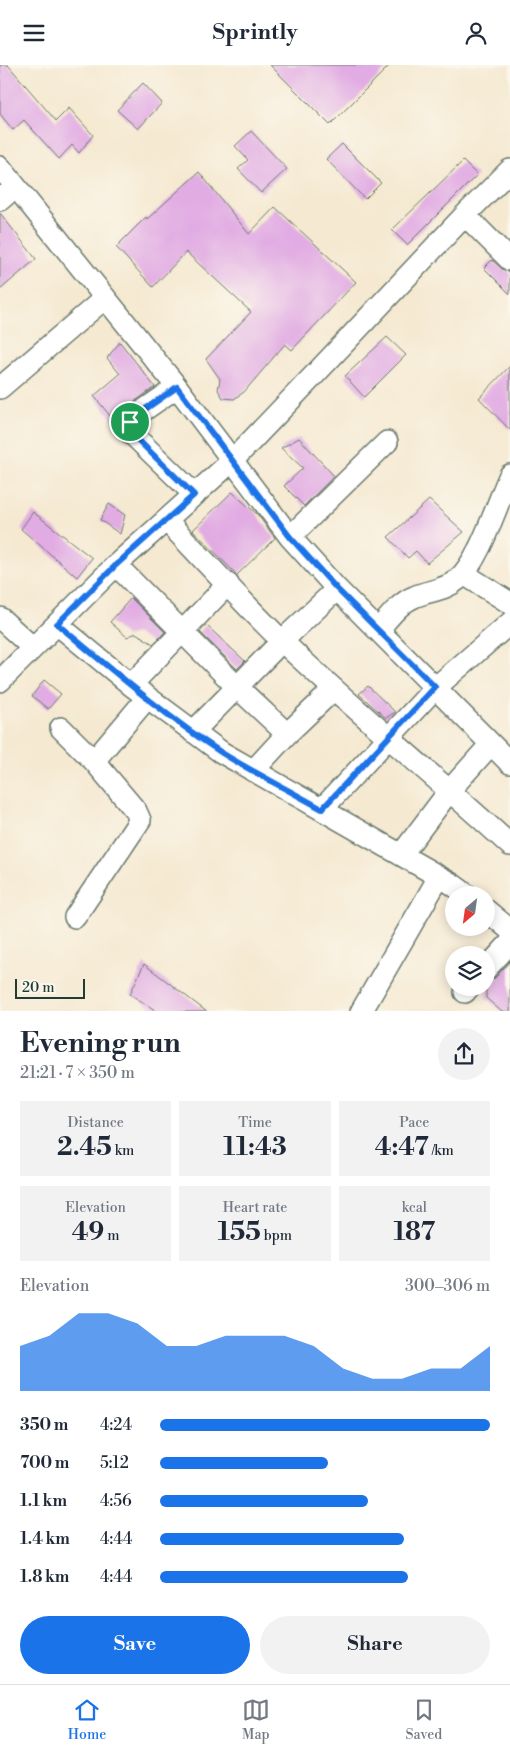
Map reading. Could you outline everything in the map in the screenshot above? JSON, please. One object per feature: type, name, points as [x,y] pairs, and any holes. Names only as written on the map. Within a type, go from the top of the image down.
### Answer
[{"type":"street","points":[[0,167],[8,194],[105,298],[177,387],[290,537],[337,589],[510,763]]},
{"type":"street","points":[[0,681],[116,565],[232,461],[510,170]]},
{"type":"street","points":[[465,215],[510,260]]},
{"type":"street","points":[[0,388],[105,298]]},
{"type":"street","points":[[177,387],[134,417],[129,427],[131,433],[194,495]]},
{"type":"street","points":[[290,537],[388,443]]},
{"type":"street","points":[[378,630],[408,600],[446,588],[464,574],[478,553],[507,488]]},
{"type":"street","points":[[167,521],[282,641],[387,737],[450,790],[510,845]]},
{"type":"street","points":[[116,565],[237,687],[287,734]]},
{"type":"street","points":[[464,574],[510,603]]},
{"type":"street","points":[[94,761],[139,691],[181,631],[228,584]]},
{"type":"street","points":[[193,731],[282,641],[337,589]]},
{"type":"street","points":[[0,617],[33,648]]},
{"type":"street","points":[[322,809],[435,687],[510,623]]},
{"type":"street","points":[[57,624],[139,691],[221,752],[453,886]]},
{"type":"street","points":[[253,771],[287,734],[334,689]]},
{"type":"street","points":[[61,728],[94,761],[136,811],[140,820],[75,917]]},
{"type":"street","points":[[400,855],[450,790],[491,744]]},
{"type":"street","points":[[361,1011],[439,877]]},
{"type":"street","points":[[495,918],[510,930]]},
{"type":"street","points":[[495,959],[510,943]]},
{"type":"building","points":[[0,65],[8,65],[56,121],[69,108],[93,135],[79,153],[72,145],[59,159],[24,120],[13,130],[0,114]]},
{"type":"building","points":[[270,65],[390,65],[330,125]]},
{"type":"building","points":[[143,83],[162,103],[138,129],[117,110]]},
{"type":"building","points":[[251,131],[287,169],[261,193],[238,169],[248,160],[235,146]]},
{"type":"building","points":[[342,144],[381,183],[365,199],[326,159]]},
{"type":"building","points":[[463,161],[477,175],[407,245],[392,230]]},
{"type":"building","points":[[199,172],[249,234],[275,207],[356,282],[292,350],[285,344],[244,392],[234,399],[223,398],[218,390],[220,379],[206,359],[251,312],[186,252],[153,287],[116,247],[146,217],[147,219]]},
{"type":"building","points":[[0,213],[36,259],[0,290]]},
{"type":"building","points":[[492,260],[502,269],[510,272],[510,294],[484,268]]},
{"type":"building","points":[[387,337],[406,355],[364,397],[345,376]]},
{"type":"building","points":[[120,342],[155,387],[127,407],[115,422],[94,396],[120,374],[107,358]]},
{"type":"building","points":[[510,366],[510,430],[479,398]]},
{"type":"building","points":[[299,438],[334,476],[304,506],[284,486],[303,468],[281,448]]},
{"type":"building","points":[[232,492],[257,514],[275,538],[237,575],[193,530]]},
{"type":"building","points":[[429,500],[464,532],[427,563],[416,551],[408,558],[388,537]]},
{"type":"building","points":[[109,504],[125,515],[120,534],[100,520]]},
{"type":"building","points":[[33,512],[92,558],[77,577],[21,529]]},
{"type":"building","points":[[131,598],[165,632],[153,644],[136,633],[127,637],[110,622]]},
{"type":"building","points":[[206,625],[245,661],[237,669],[200,632]]},
{"type":"building","points":[[44,680],[61,694],[48,709],[32,696]]},
{"type":"building","points":[[368,686],[395,712],[386,718],[359,694]]},
{"type":"building","points":[[510,961],[510,1011],[501,1011],[486,996],[495,996],[495,978]]},
{"type":"building","points":[[144,964],[206,1011],[156,1011],[130,994]]},
{"type":"route","points":[[177,387],[290,537],[337,589],[435,687],[322,809],[221,752],[131,685],[57,624],[116,565],[194,495],[131,433],[130,422],[134,417],[177,387]]}]
